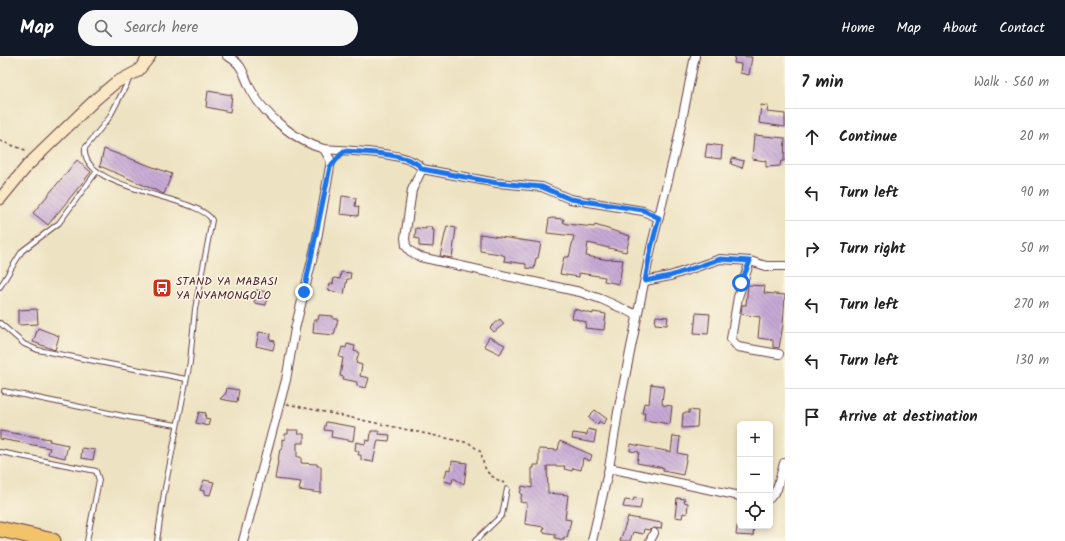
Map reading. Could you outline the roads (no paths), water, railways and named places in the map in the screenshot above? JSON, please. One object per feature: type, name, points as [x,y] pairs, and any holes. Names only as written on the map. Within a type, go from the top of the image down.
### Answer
[{"type":"highway","points":[[0,529],[53,541]]},
{"type":"main road","points":[[0,199],[38,155],[115,83],[132,74],[144,65],[150,56]]},
{"type":"street","points":[[227,56],[238,63],[243,69],[251,90],[277,123],[308,143],[324,149],[404,158],[420,165],[422,169],[497,183],[542,187],[570,199],[643,210],[659,218]]},
{"type":"street","points":[[592,541],[609,468],[651,248],[695,56]]},
{"type":"street","points":[[243,541],[279,402],[316,244],[330,167],[329,156],[324,149]]},
{"type":"street","points":[[330,167],[344,151]]},
{"type":"street","points":[[422,169],[412,190],[405,243],[413,254],[437,262],[580,292],[601,299],[637,315]]},
{"type":"street","points":[[645,281],[670,276],[720,259],[750,261],[766,266],[785,266]]},
{"type":"street","points":[[750,261],[738,297],[731,339],[738,347],[779,354]]},
{"type":"street","points":[[773,495],[777,490],[784,463]]},
{"type":"street","points":[[609,468],[737,495]]},
{"type":"lane","points":[[132,74],[109,118],[85,148],[86,155],[97,171],[138,190],[196,208],[209,214],[212,220],[195,309],[190,362],[164,493],[157,541]]},
{"type":"lane","points":[[0,287],[22,251],[59,223],[97,171]]},
{"type":"lane","points":[[0,323],[24,344],[38,350],[186,380]]},
{"type":"lane","points":[[4,391],[133,418],[177,425]]},
{"type":"lane","points":[[0,452],[96,471],[99,480],[87,541]]},
{"type":"lane","points":[[475,541],[502,515],[507,489]]},
{"type":"place","name":"STAND YA MABASI YA NYAMONGOLO","points":[[162,288]]}]
